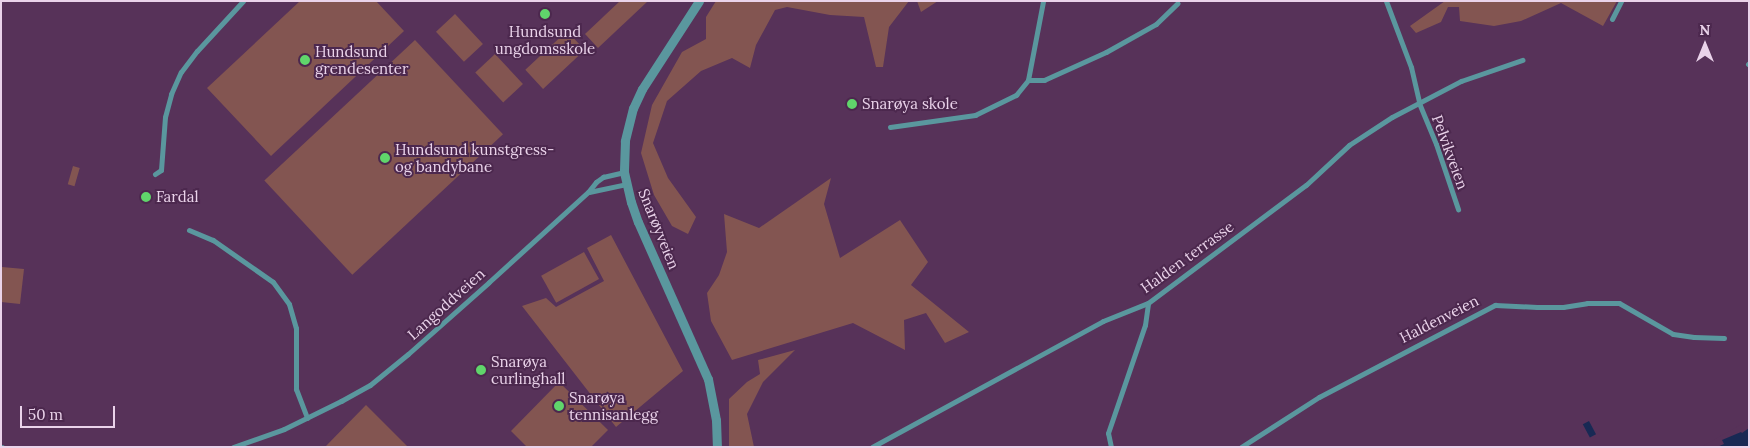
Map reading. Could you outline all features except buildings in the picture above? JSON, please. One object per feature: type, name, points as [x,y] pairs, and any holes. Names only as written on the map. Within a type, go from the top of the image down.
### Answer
[{"type":"street","points":[[156,174],[161,170],[167,110],[181,72],[196,51],[243,1]]},
{"type":"street","name":"Snarøyveien","points":[[699,1],[642,89],[633,108],[625,141],[624,172],[638,222],[708,379],[716,420],[717,447]]},
{"type":"street","points":[[890,127],[975,114],[1016,95],[1028,80],[1043,1]]},
{"type":"street","name":"Pelvikveien","points":[[1386,1],[1411,67],[1418,103],[1436,144],[1458,209]]},
{"type":"street","points":[[1612,19],[1621,1]]},
{"type":"street","points":[[1028,80],[1044,80],[1106,52],[1156,24],[1178,3]]},
{"type":"street","name":"Pelvikveien","points":[[1418,103],[1461,81],[1522,60]]},
{"type":"street","name":"Halden terrasse","points":[[872,447],[1103,321],[1148,302],[1306,185],[1349,145],[1392,117],[1418,103]]},
{"type":"street","name":"Langoddveien","points":[[233,447],[251,442],[307,418],[370,385],[398,363],[603,177],[624,172]]},
{"type":"street","points":[[588,192],[626,184]]},
{"type":"street","points":[[189,230],[213,240],[273,282],[289,304],[296,328],[296,389],[307,418]]},
{"type":"street","points":[[1111,447],[1108,433],[1145,326],[1148,302]]},
{"type":"street","name":"Haldenveien","points":[[1241,447],[1319,396],[1495,305],[1563,307],[1587,303],[1619,303],[1673,334],[1724,338]]},
{"type":"shaded area","name":"Hundsund grendesenter","points":[[300,1],[376,1],[404,31],[271,156],[207,88]]},
{"type":"shaded area","points":[[620,1],[648,1],[598,48],[585,34]]},
{"type":"shaded area","points":[[716,1],[909,1],[889,27],[883,67],[876,67],[864,17],[830,15],[787,7],[775,10],[756,45],[750,68],[732,58],[701,71],[667,101],[653,143],[668,178],[696,217],[688,234],[672,226],[654,195],[641,153],[652,105],[682,52],[706,39],[706,17]]},
{"type":"shaded area","points":[[917,1],[938,1],[921,12]]},
{"type":"shaded area","points":[[1445,1],[1617,1],[1603,26],[1561,3],[1521,21],[1494,26],[1460,21],[1459,7],[1448,7],[1441,22],[1416,33],[1410,26]]},
{"type":"shaded area","points":[[455,14],[483,44],[464,62],[436,32]]},
{"type":"shaded area","points":[[567,31],[585,50],[543,89],[525,70]]},
{"type":"shaded area","name":"Hundsund kunstgress- og bandybane","points":[[415,40],[503,134],[352,275],[264,180]]},
{"type":"shaded area","points":[[495,54],[523,84],[503,102],[475,72]]},
{"type":"shaded area","points":[[73,166],[80,168],[74,186],[68,184]]},
{"type":"shaded area","points":[[831,178],[824,204],[840,258],[900,220],[928,262],[911,285],[969,332],[945,343],[926,313],[904,320],[905,350],[853,323],[732,360],[711,321],[707,293],[719,275],[727,252],[724,214],[759,228]]},
{"type":"shaded area","points":[[611,235],[683,371],[616,427],[522,306],[546,298],[556,307],[604,281],[587,248]]},
{"type":"shaded area","points":[[584,252],[599,279],[556,303],[541,276]]},
{"type":"shaded area","points":[[2,267],[24,269],[20,304],[1,302]]},
{"type":"shaded area","points":[[795,350],[763,382],[747,414],[754,447],[729,447],[729,399],[747,382],[760,374],[758,360]]},
{"type":"shaded area","name":"Snarøya tennisanlegg","points":[[559,382],[608,430],[591,447],[527,447],[511,431]]},
{"type":"shaded area","points":[[366,405],[408,447],[325,447]]},
{"type":"water","points":[[1589,421],[1596,434],[1590,438],[1583,424]]},
{"type":"water","points":[[1749,422],[1749,447],[1704,447]]},
{"type":"pier","points":[[1749,420],[1749,428],[1742,433],[1722,440],[1724,444],[1717,447],[1701,447]]},
{"type":"place","name":"Hundsund ungdomsskole","points":[[545,14]]},
{"type":"place","name":"Hundsund grendesenter","points":[[305,60]]},
{"type":"place","name":"Snarøya skole","points":[[852,104]]},
{"type":"place","name":"Hundsund kunstgress- og bandybane","points":[[385,158]]},
{"type":"place","name":"Fardal","points":[[146,197]]},
{"type":"place","name":"Snarøya curlinghall","points":[[481,370]]},
{"type":"place","name":"Snarøya tennisanlegg","points":[[559,406]]}]
